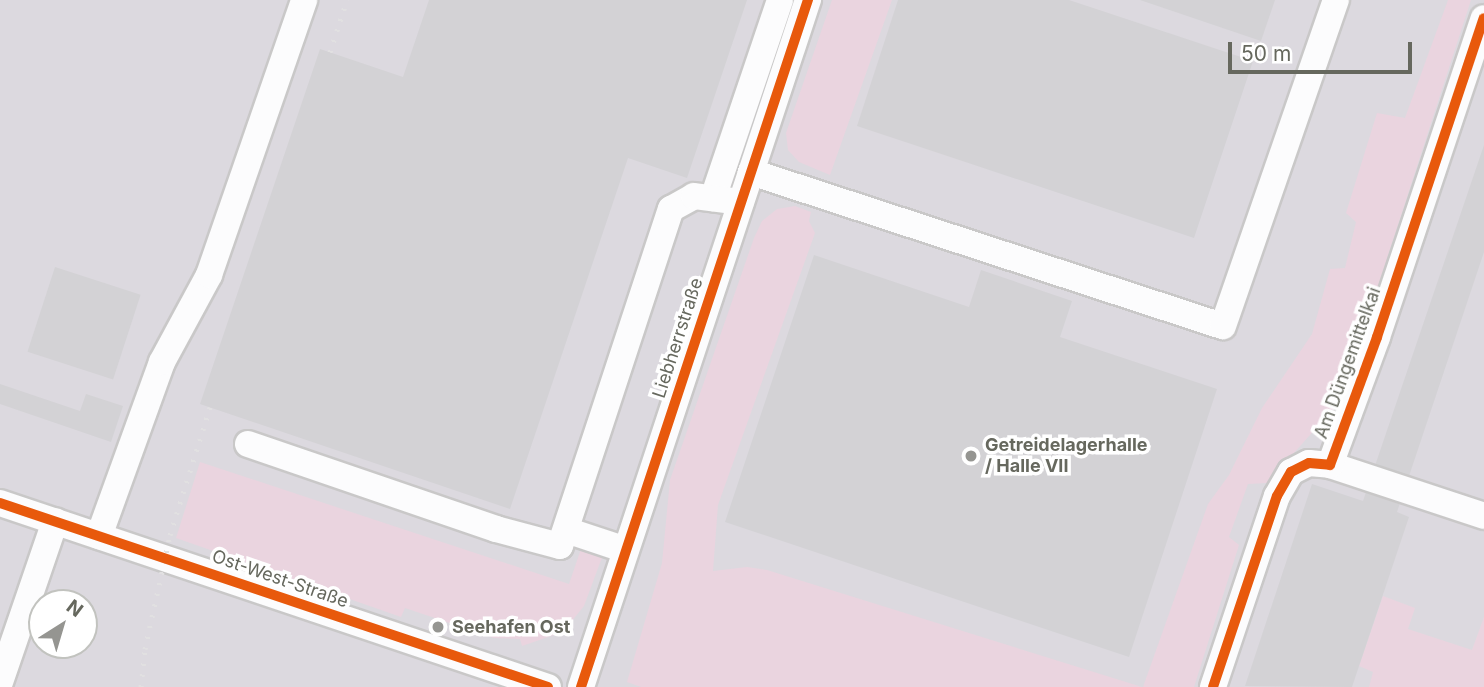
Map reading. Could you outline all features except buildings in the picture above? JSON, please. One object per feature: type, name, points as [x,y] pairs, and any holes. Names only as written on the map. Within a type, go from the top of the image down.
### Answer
[{"type":"street","points":[[99,536],[162,362],[209,275],[304,0]]},
{"type":"street","points":[[713,198],[779,0]]},
{"type":"street","name":"Liebherrstraße","points":[[581,687],[808,0]]},
{"type":"street","points":[[751,172],[1223,326],[1336,0]]},
{"type":"street","name":"Am Düngemittelkai","points":[[1330,464],[1377,337],[1484,18]]},
{"type":"street","points":[[248,444],[496,529],[560,546],[671,209],[694,196],[741,202]]},
{"type":"street","name":"Am Düngemittelkai","points":[[1213,687],[1277,496],[1291,472],[1309,463],[1330,464],[1484,516]]},
{"type":"street","name":"Ost-West-Straße","points":[[0,503],[548,687]]},
{"type":"street","points":[[0,682],[55,521]]},
{"type":"street","points":[[566,530],[626,550]]},
{"type":"shaded area","points":[[0,0],[1484,0],[1484,687],[0,687]]},
{"type":"shaded area","points":[[832,0],[892,0],[830,175],[799,162],[788,150],[786,133]]},
{"type":"shaded area","points":[[1448,0],[1471,0],[1348,379],[1335,407],[1267,483],[1248,484],[1229,537],[1239,545],[1194,687],[1143,687],[1208,504],[1229,475],[1262,408],[1312,334],[1330,269],[1345,268],[1356,222],[1346,213],[1377,113],[1405,118]]},
{"type":"shaded area","points":[[795,206],[811,212],[809,221],[815,233],[718,505],[713,571],[747,567],[767,570],[1142,687],[641,687],[627,682],[662,563],[670,480],[754,238],[762,221],[777,209]]},
{"type":"shaded area","points":[[200,462],[569,584],[582,546],[604,552],[584,606],[571,622],[554,635],[522,646],[520,639],[494,638],[405,608],[401,617],[176,538]]},
{"type":"shaded area","points":[[1383,596],[1415,608],[1408,629],[1472,650],[1484,617],[1484,687],[1369,687],[1373,672],[1359,666]]},
{"type":"railway","points":[[330,52],[347,0]]},
{"type":"railway","points":[[141,687],[145,649],[170,535],[210,407]]},
{"type":"cycle path","points":[[581,687],[808,0]]},
{"type":"cycle path","points":[[1213,687],[1277,496],[1291,472],[1309,463],[1330,465],[1377,337],[1484,18]]},
{"type":"cycle path","points":[[0,503],[548,687]]},
{"type":"place","name":"Getreidelagerhalle / Halle VII","points":[[971,456]]},
{"type":"place","name":"Seehafen Ost","points":[[438,627]]}]
